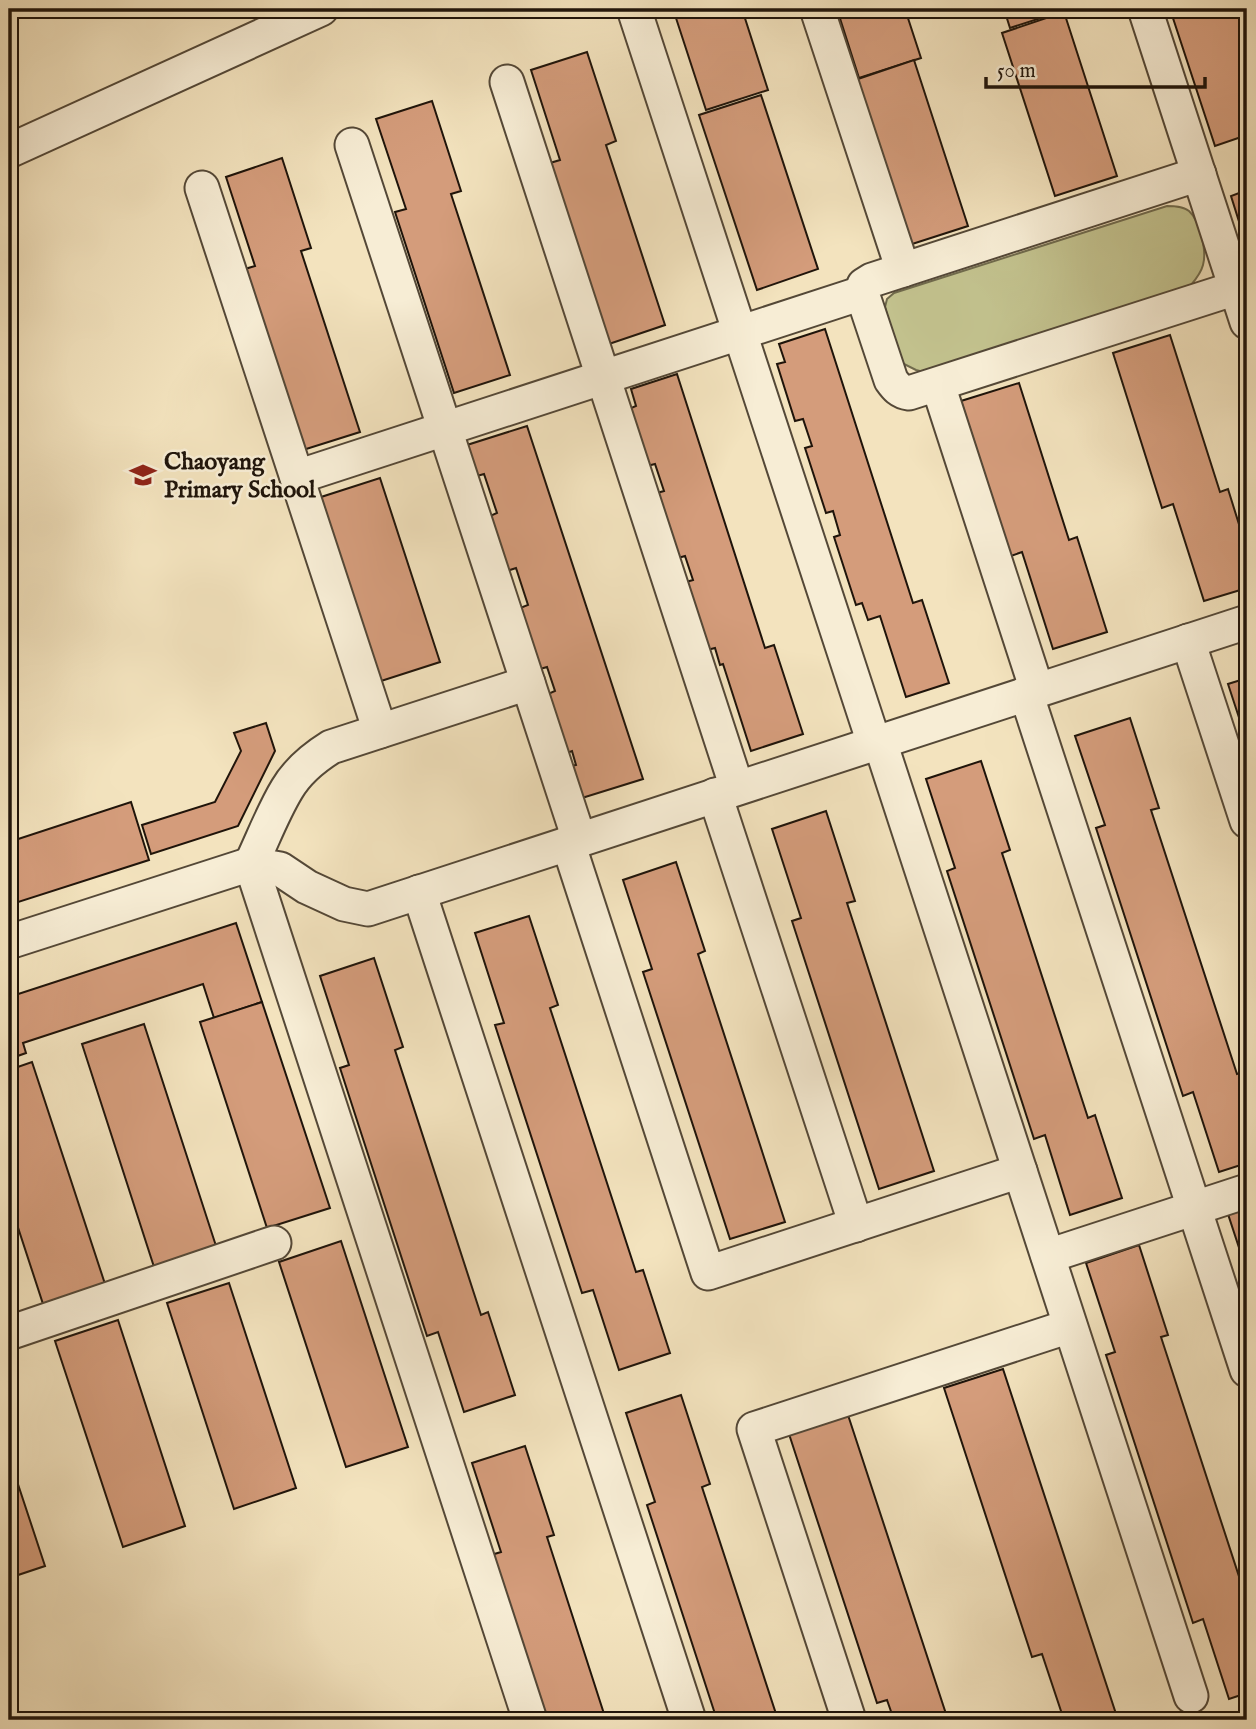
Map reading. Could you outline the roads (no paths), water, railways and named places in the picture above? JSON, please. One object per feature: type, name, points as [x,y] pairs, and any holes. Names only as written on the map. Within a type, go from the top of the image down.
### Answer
[{"type":"street","points":[[9,151],[321,9]]},
{"type":"street","points":[[634,9],[1020,1171],[1191,1696]]},
{"type":"street","points":[[817,9],[903,270]]},
{"type":"street","points":[[1145,9],[1247,322]]},
{"type":"street","points":[[507,82],[603,377],[856,1225]]},
{"type":"street","points":[[352,145],[528,683],[574,841],[708,1273],[1020,1171]]},
{"type":"street","points":[[1199,174],[872,280],[863,285],[862,293],[891,380],[904,393],[909,393],[1236,288]]},
{"type":"street","points":[[202,188],[380,731]]},
{"type":"street","points":[[297,477],[862,293]]},
{"type":"street","points":[[938,385],[1032,692],[1247,1370]]},
{"type":"street","points":[[9,942],[251,864],[280,869],[307,887],[344,904],[368,909],[1247,621]]},
{"type":"street","points":[[1188,641],[1247,821]]},
{"type":"street","points":[[528,683],[331,747],[319,754],[288,787],[251,864],[530,1720]]},
{"type":"street","points":[[419,892],[689,1720]]},
{"type":"street","points":[[1048,1256],[1247,1191]]},
{"type":"street","points":[[9,1333],[274,1243]]},
{"type":"street","points":[[849,1720],[754,1429],[1070,1326]]},
{"type":"place","name":"Chaoyang Primary School","points":[[143,475]]}]
